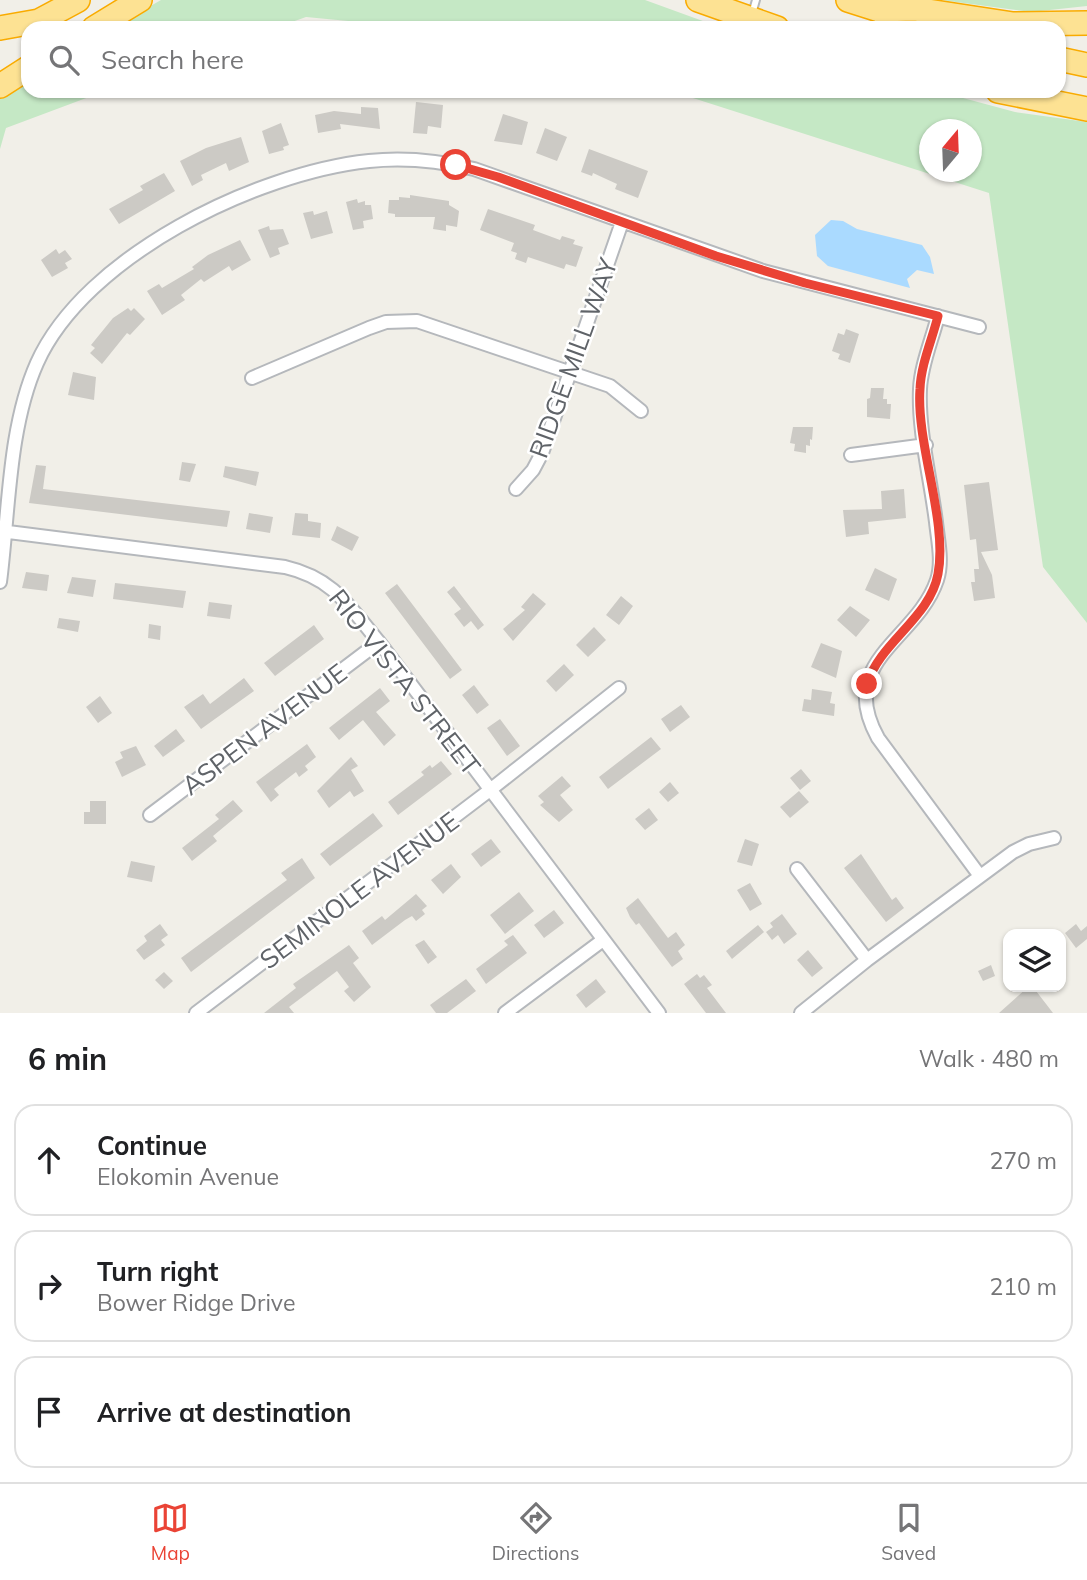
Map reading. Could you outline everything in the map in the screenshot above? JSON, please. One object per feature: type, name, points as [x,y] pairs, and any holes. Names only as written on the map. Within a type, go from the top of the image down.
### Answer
[{"type":"highway","points":[[39,21],[78,0]]},
{"type":"highway","points":[[106,21],[140,0]]},
{"type":"highway","points":[[698,0],[753,10],[768,21]]},
{"type":"highway","points":[[848,0],[918,21]]},
{"type":"highway","points":[[879,10],[914,9],[993,21]]},
{"type":"highway","points":[[1066,23],[1087,23]]},
{"type":"highway","points":[[0,28],[21,24]]},
{"type":"highway","points":[[1066,60],[1087,65]]},
{"type":"highway","points":[[0,86],[21,72]]},
{"type":"highway","points":[[1033,98],[1087,109]]},
{"type":"street","points":[[0,582],[3,532],[24,400],[37,363],[57,327],[83,295],[106,274],[206,211],[331,167],[369,161],[415,160],[474,169],[763,271],[979,327]]},
{"type":"street","name":"RIDGE MILL WAY","points":[[516,489],[533,470],[542,453],[622,222]]},
{"type":"street","points":[[938,316],[920,389],[940,550],[937,578],[926,601],[878,657],[872,670],[866,698],[867,713],[878,738],[980,876]]},
{"type":"street","points":[[252,378],[369,328],[404,320],[432,324],[570,371],[618,390],[641,411]]},
{"type":"street","points":[[851,455],[926,444]]},
{"type":"street","name":"RIO VISTA STREET","points":[[3,532],[301,570],[329,584],[379,642],[659,1013]]},
{"type":"street","name":"ASPEN AVENUE","points":[[150,815],[379,642]]},
{"type":"street","name":"SEMINOLE AVENUE","points":[[197,1013],[490,790],[619,688]]},
{"type":"street","points":[[801,1013],[867,960],[1020,848],[1054,838]]},
{"type":"street","points":[[797,869],[867,960]]},
{"type":"street","points":[[505,1013],[603,940]]},
{"type":"green space","points":[[161,0],[645,0],[703,21],[348,21],[306,17],[295,21],[124,21]]},
{"type":"green space","points":[[941,0],[1087,0],[1087,6],[1031,12]]},
{"type":"green space","points":[[21,84],[21,98],[86,98],[6,128],[0,149],[0,97]]},
{"type":"green space","points":[[693,98],[963,98],[1015,112],[1087,122],[1087,623],[1043,567],[989,193],[955,182],[982,182],[982,119],[919,119],[919,171]]},
{"type":"water","points":[[831,220],[843,221],[857,229],[922,245],[930,257],[934,274],[917,270],[907,279],[910,288],[828,266],[817,256],[815,235]]},
{"type":"building","points":[[416,102],[443,105],[441,128],[428,126],[427,134],[413,133]]},
{"type":"building","points":[[361,107],[378,108],[380,129],[340,124],[341,129],[318,133],[315,115],[334,111],[361,114]]},
{"type":"building","points":[[503,114],[528,122],[522,145],[494,141]]},
{"type":"building","points":[[281,123],[289,145],[283,147],[284,150],[269,154],[262,131]]},
{"type":"building","points":[[545,128],[567,137],[557,161],[536,153]]},
{"type":"building","points":[[241,137],[249,162],[229,171],[226,163],[201,175],[203,180],[192,186],[180,161],[206,148]]},
{"type":"building","points":[[589,149],[648,171],[638,198],[615,189],[617,184],[593,173],[592,176],[581,172]]},
{"type":"building","points":[[164,173],[175,191],[119,224],[109,209],[143,190],[140,186]]},
{"type":"building","points":[[410,195],[449,201],[449,205],[459,211],[457,227],[446,225],[446,231],[433,229],[435,217],[395,217],[395,214],[388,213],[389,200],[410,198]]},
{"type":"building","points":[[357,199],[358,203],[365,201],[365,205],[371,205],[373,219],[363,221],[364,228],[353,230],[346,202]]},
{"type":"building","points":[[488,209],[535,225],[533,230],[560,240],[562,236],[575,240],[573,244],[583,247],[576,267],[566,264],[564,269],[528,257],[526,263],[515,259],[517,253],[511,251],[514,243],[480,230]]},
{"type":"building","points":[[313,211],[314,215],[327,211],[333,233],[311,239],[303,213]]},
{"type":"building","points":[[269,226],[270,230],[283,229],[289,244],[278,248],[280,254],[270,258],[258,230]]},
{"type":"building","points":[[240,240],[251,260],[232,271],[229,266],[204,282],[201,279],[181,295],[185,300],[162,315],[147,291],[159,284],[162,288],[194,269],[192,267],[208,255]]},
{"type":"building","points":[[56,249],[59,254],[65,250],[72,259],[65,263],[68,268],[52,277],[41,260]]},
{"type":"building","points":[[128,308],[131,311],[134,308],[145,319],[130,335],[127,333],[102,364],[90,353],[95,348],[91,345],[113,318]]},
{"type":"building","points":[[846,329],[859,334],[850,363],[838,359],[840,354],[832,351],[838,333],[844,335]]},
{"type":"building","points":[[73,372],[96,377],[94,400],[68,395]]},
{"type":"building","points":[[871,388],[884,388],[883,399],[887,399],[887,404],[891,404],[890,419],[867,417],[867,399],[870,398]]},
{"type":"building","points":[[793,427],[813,427],[812,440],[810,439],[810,446],[806,445],[806,453],[794,451],[795,444],[790,443]]},
{"type":"building","points":[[182,462],[196,464],[190,482],[179,480]]},
{"type":"building","points":[[36,465],[46,466],[43,489],[230,511],[227,527],[29,503]]},
{"type":"building","points":[[225,466],[259,472],[256,486],[223,477]]},
{"type":"building","points":[[989,482],[998,550],[981,552],[992,575],[995,598],[974,601],[971,582],[975,582],[974,569],[979,569],[976,539],[970,540],[964,485]]},
{"type":"building","points":[[904,489],[906,518],[868,522],[869,534],[846,537],[843,510],[882,509],[881,491]]},
{"type":"building","points":[[249,513],[273,517],[270,533],[246,529]]},
{"type":"building","points":[[295,513],[308,514],[308,521],[321,523],[320,538],[292,535]]},
{"type":"building","points":[[337,526],[359,537],[352,551],[331,540]]},
{"type":"building","points":[[875,568],[897,579],[889,601],[865,590]]},
{"type":"building","points":[[26,572],[49,575],[47,591],[22,588]]},
{"type":"building","points":[[72,577],[96,580],[93,597],[67,593]]},
{"type":"building","points":[[115,583],[186,591],[183,608],[113,599]]},
{"type":"building","points":[[397,584],[462,670],[450,679],[385,593]]},
{"type":"building","points":[[454,586],[484,625],[478,630],[471,621],[464,627],[454,614],[461,609],[447,592]]},
{"type":"building","points":[[533,593],[546,604],[513,641],[503,629],[525,610],[521,607]]},
{"type":"building","points":[[621,596],[633,606],[619,625],[606,615]]},
{"type":"building","points":[[209,602],[232,605],[230,619],[207,616]]},
{"type":"building","points":[[850,606],[870,620],[856,637],[837,620]]},
{"type":"building","points":[[59,618],[80,621],[78,632],[57,628]]},
{"type":"building","points":[[149,624],[161,626],[160,640],[148,638]]},
{"type":"building","points":[[314,625],[324,639],[275,676],[264,663]]},
{"type":"building","points":[[594,627],[606,640],[588,657],[576,645]]},
{"type":"building","points":[[821,643],[842,651],[836,678],[811,667]]},
{"type":"building","points":[[564,664],[574,675],[556,692],[546,681]]},
{"type":"building","points":[[244,678],[254,691],[201,729],[184,707],[203,694],[210,704]]},
{"type":"building","points":[[474,685],[489,705],[477,714],[462,695]]},
{"type":"building","points":[[380,688],[390,701],[376,712],[396,735],[384,746],[363,720],[339,740],[329,728]]},
{"type":"building","points":[[812,689],[832,692],[830,703],[835,704],[834,716],[802,711],[804,699],[811,700]]},
{"type":"building","points":[[100,696],[112,713],[98,723],[86,707]]},
{"type":"building","points":[[681,705],[690,717],[670,732],[661,719]]},
{"type":"building","points":[[500,719],[520,746],[507,756],[487,728]]},
{"type":"building","points":[[176,729],[185,741],[163,757],[154,746]]},
{"type":"building","points":[[651,737],[661,749],[608,789],[599,777]]},
{"type":"building","points":[[307,744],[316,757],[305,766],[308,770],[299,777],[296,772],[274,789],[279,795],[271,802],[256,782]]},
{"type":"building","points":[[136,746],[146,765],[122,777],[115,762],[123,758],[120,752]]},
{"type":"building","points":[[351,757],[358,766],[351,770],[364,791],[354,797],[350,791],[329,808],[317,791]]},
{"type":"building","points":[[441,761],[452,774],[398,815],[388,802],[424,775],[421,772],[430,765],[432,768]]},
{"type":"building","points":[[801,769],[811,781],[800,790],[790,778]]},
{"type":"building","points":[[562,776],[571,786],[560,795],[573,810],[559,822],[540,805],[544,802],[538,796]]},
{"type":"building","points":[[670,782],[679,793],[668,802],[659,792]]},
{"type":"building","points":[[799,791],[809,802],[790,818],[780,807]]},
{"type":"building","points":[[233,800],[243,811],[213,836],[217,841],[192,861],[182,848],[219,819],[215,815]]},
{"type":"building","points":[[90,801],[106,801],[106,824],[84,824],[84,812],[90,812]]},
{"type":"building","points":[[649,808],[658,820],[645,830],[635,819]]},
{"type":"building","points":[[373,813],[383,826],[330,866],[320,854]]},
{"type":"building","points":[[491,839],[501,852],[481,867],[471,854]]},
{"type":"building","points":[[745,839],[759,844],[752,866],[737,862]]},
{"type":"building","points":[[861,854],[892,900],[896,897],[904,908],[886,922],[844,868]]},
{"type":"building","points":[[302,858],[315,878],[191,972],[181,958],[287,880],[281,873]]},
{"type":"building","points":[[131,861],[155,866],[152,882],[127,877]]},
{"type":"building","points":[[451,864],[461,877],[443,894],[431,880]]},
{"type":"building","points":[[750,883],[762,904],[750,911],[737,890]]},
{"type":"building","points":[[519,892],[534,911],[505,934],[490,915]]},
{"type":"building","points":[[416,894],[427,906],[422,910],[425,914],[416,921],[412,916],[405,920],[372,945],[362,931],[382,916],[385,920]]},
{"type":"building","points":[[638,898],[668,938],[676,932],[685,945],[678,951],[683,959],[672,967],[639,923],[636,925],[630,917],[626,908]]},
{"type":"building","points":[[554,910],[564,923],[544,938],[534,925]]},
{"type":"building","points":[[782,914],[797,934],[784,944],[778,935],[772,940],[766,932],[773,927],[770,923]]},
{"type":"building","points":[[160,924],[168,935],[161,940],[165,945],[144,960],[136,950],[147,941],[144,936]]},
{"type":"building","points":[[1076,924],[1081,931],[1087,926],[1087,939],[1076,948],[1066,932]]},
{"type":"building","points":[[758,925],[764,932],[732,959],[726,951]]},
{"type":"building","points":[[513,935],[527,953],[486,984],[476,969],[508,945],[504,941]]},
{"type":"building","points":[[424,940],[437,957],[428,964],[415,945]]},
{"type":"building","points":[[349,945],[359,958],[353,963],[371,987],[354,1002],[344,991],[349,987],[337,971],[289,1007],[294,1013],[264,1013],[296,988],[293,984]]},
{"type":"building","points":[[808,950],[823,968],[812,977],[797,960]]},
{"type":"building","points":[[991,965],[995,976],[983,981],[978,971]]},
{"type":"building","points":[[164,972],[173,981],[164,989],[155,980]]},
{"type":"building","points":[[697,974],[700,978],[704,975],[712,985],[707,988],[726,1013],[706,1013],[684,984]]},
{"type":"building","points":[[466,979],[476,991],[447,1013],[436,1013],[430,1005]]},
{"type":"building","points":[[596,979],[606,992],[586,1008],[576,995]]},
{"type":"building","points":[[1022,992],[1037,992],[1053,1013],[999,1013]]},
{"type":"route","points":[[456,165],[498,177],[763,271],[938,316],[925,362],[920,402],[940,565],[933,590],[878,657],[867,684]]}]
